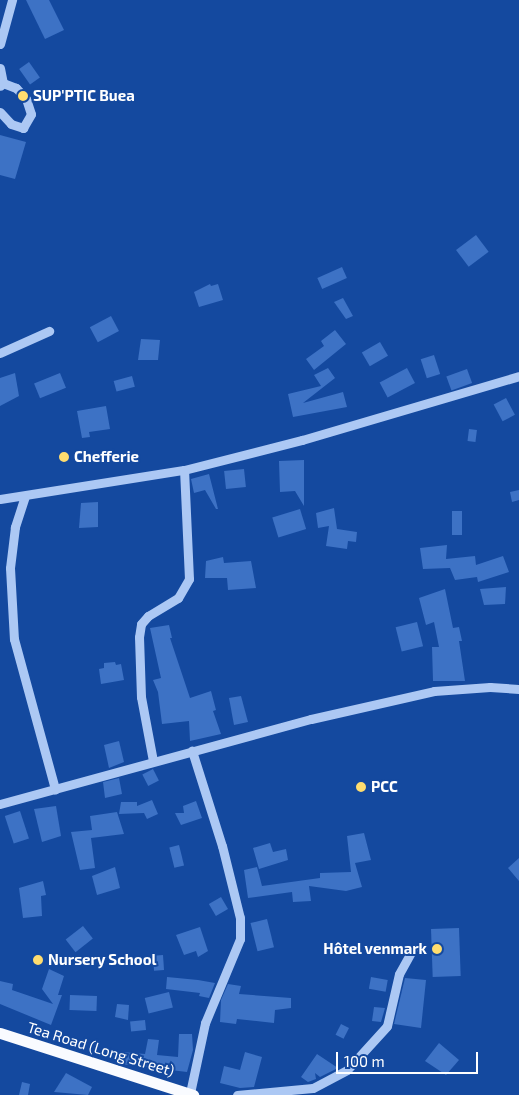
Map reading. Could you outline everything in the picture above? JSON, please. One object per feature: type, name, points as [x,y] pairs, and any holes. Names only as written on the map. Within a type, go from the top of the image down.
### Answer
[{"type":"main road","name":"Tea Road (Long Street)","points":[[0,1032],[191,1094]]},
{"type":"street","points":[[0,44],[12,0]]},
{"type":"street","points":[[0,68],[2,85],[16,88],[26,98],[31,114],[23,128],[11,124],[0,112]]},
{"type":"street","points":[[0,353],[49,331]]},
{"type":"street","points":[[0,499],[184,470],[302,440],[519,376]]},
{"type":"street","points":[[153,761],[141,697],[139,637],[141,624],[148,616],[178,598],[189,580],[184,470]]},
{"type":"street","points":[[24,496],[15,527],[10,568],[14,639],[54,790]]},
{"type":"street","points":[[0,804],[311,719],[434,691],[490,687],[519,689]]},
{"type":"street","points":[[191,1094],[205,1023],[240,938],[240,918],[222,846],[192,751]]},
{"type":"street","points":[[237,1095],[313,1088],[347,1070],[388,1026],[400,974],[413,949]]},
{"type":"building","points":[[26,0],[49,0],[64,30],[45,39]]},
{"type":"building","points":[[29,62],[40,78],[30,84],[19,69]]},
{"type":"building","points":[[0,135],[26,142],[15,179],[0,175]]},
{"type":"building","points":[[476,235],[489,252],[469,267],[456,250]]},
{"type":"building","points":[[342,267],[347,278],[322,289],[317,278]]},
{"type":"building","points":[[210,284],[211,286],[218,284],[223,300],[199,307],[194,292]]},
{"type":"building","points":[[343,298],[353,316],[346,319],[334,302]]},
{"type":"building","points":[[111,316],[119,331],[98,342],[90,327]]},
{"type":"building","points":[[335,330],[346,344],[314,370],[306,359],[324,346],[321,341]]},
{"type":"building","points":[[141,339],[160,340],[158,360],[138,360]]},
{"type":"building","points":[[380,342],[388,356],[370,366],[362,352]]},
{"type":"building","points":[[434,355],[440,374],[427,378],[421,359]]},
{"type":"building","points":[[328,368],[335,378],[303,403],[343,392],[347,407],[293,417],[288,394],[321,386],[314,375]]},
{"type":"building","points":[[407,368],[415,383],[388,398],[380,383]]},
{"type":"building","points":[[467,369],[472,383],[451,391],[446,377]]},
{"type":"building","points":[[15,373],[19,396],[0,406],[0,378]]},
{"type":"building","points":[[60,373],[66,388],[40,398],[34,383]]},
{"type":"building","points":[[132,376],[135,387],[116,392],[114,381]]},
{"type":"building","points":[[506,398],[515,415],[503,421],[494,405]]},
{"type":"building","points":[[106,406],[110,429],[89,432],[90,437],[82,438],[77,411]]},
{"type":"building","points":[[469,429],[477,430],[475,442],[468,441]]},
{"type":"building","points":[[304,460],[304,506],[295,491],[280,492],[279,461]]},
{"type":"building","points":[[244,469],[246,487],[226,489],[224,471]]},
{"type":"building","points":[[209,474],[218,509],[216,509],[205,490],[194,493],[191,479]]},
{"type":"building","points":[[519,490],[519,500],[512,502],[510,492]]},
{"type":"building","points":[[98,502],[98,527],[79,528],[81,503]]},
{"type":"building","points":[[334,508],[337,529],[357,532],[356,542],[348,541],[347,549],[326,546],[329,526],[318,528],[316,513]]},
{"type":"building","points":[[300,509],[306,529],[278,538],[272,517]]},
{"type":"building","points":[[452,511],[462,511],[462,535],[452,535]]},
{"type":"building","points":[[447,545],[446,559],[475,556],[476,565],[503,556],[509,572],[478,582],[477,577],[455,580],[450,568],[423,569],[420,548]]},
{"type":"building","points":[[223,557],[224,563],[251,561],[256,588],[228,590],[227,578],[205,578],[206,561]]},
{"type":"building","points":[[506,587],[505,604],[484,605],[480,589]]},
{"type":"building","points":[[445,589],[453,628],[459,627],[462,641],[459,641],[465,681],[433,681],[432,647],[439,647],[434,622],[426,625],[419,598]]},
{"type":"building","points":[[417,622],[423,646],[402,652],[396,627]]},
{"type":"building","points":[[169,625],[172,638],[170,638],[190,698],[211,691],[216,710],[213,711],[221,734],[190,741],[189,721],[162,724],[158,692],[153,680],[161,678],[150,628]]},
{"type":"building","points":[[115,662],[116,665],[121,664],[124,680],[101,684],[99,669],[104,668],[104,663]]},
{"type":"building","points":[[241,696],[248,722],[234,725],[229,698]]},
{"type":"building","points":[[119,741],[124,762],[109,768],[104,745]]},
{"type":"building","points":[[153,769],[159,781],[148,786],[142,774]]},
{"type":"building","points":[[119,778],[122,794],[105,798],[103,782]]},
{"type":"building","points":[[152,800],[158,814],[147,819],[144,813],[119,814],[121,802],[137,802],[137,806]]},
{"type":"building","points":[[196,801],[202,818],[181,825],[175,813],[184,813],[183,806]]},
{"type":"building","points":[[56,806],[61,836],[42,842],[34,809]]},
{"type":"building","points":[[20,811],[29,839],[14,844],[5,816]]},
{"type":"building","points":[[117,812],[124,834],[91,838],[95,868],[80,870],[71,832],[92,830],[90,816]]},
{"type":"building","points":[[364,833],[371,860],[355,863],[362,887],[346,891],[309,886],[311,901],[293,902],[292,892],[248,898],[244,870],[257,867],[262,886],[320,878],[320,873],[351,872],[347,836]]},
{"type":"building","points":[[270,843],[273,852],[286,849],[288,860],[259,869],[253,848]]},
{"type":"building","points":[[179,845],[184,865],[174,868],[169,847]]},
{"type":"building","points":[[519,858],[519,881],[508,868]]},
{"type":"building","points":[[115,867],[120,888],[97,895],[92,876]]},
{"type":"building","points":[[43,881],[46,895],[41,896],[42,916],[23,918],[19,888]]},
{"type":"building","points":[[221,897],[228,909],[216,916],[209,904]]},
{"type":"building","points":[[267,919],[274,947],[258,951],[251,923]]},
{"type":"building","points":[[83,926],[93,939],[76,952],[66,940]]},
{"type":"building","points":[[200,927],[208,951],[198,957],[196,951],[184,955],[176,935]]},
{"type":"building","points":[[459,928],[461,976],[433,977],[431,929]]},
{"type":"building","points":[[163,955],[164,970],[154,971],[153,956]]},
{"type":"building","points":[[49,969],[64,976],[58,995],[62,995],[51,1025],[0,1004],[0,981],[13,984],[12,990],[53,1004],[42,989]]},
{"type":"building","points":[[167,977],[215,983],[209,998],[199,996],[200,993],[166,989]]},
{"type":"building","points":[[371,977],[388,980],[386,992],[369,989]]},
{"type":"building","points":[[405,978],[426,980],[421,1028],[394,1024]]},
{"type":"building","points":[[228,984],[241,986],[239,994],[291,998],[291,1008],[275,1010],[274,1023],[237,1019],[236,1024],[220,1022],[221,1000]]},
{"type":"building","points":[[169,992],[173,1008],[149,1014],[145,998]]},
{"type":"building","points":[[70,995],[97,996],[96,1011],[69,1010]]},
{"type":"building","points":[[117,1004],[129,1005],[128,1020],[115,1017]]},
{"type":"building","points":[[374,1007],[385,1008],[381,1022],[372,1021]]},
{"type":"building","points":[[145,1020],[146,1030],[131,1032],[130,1022]]},
{"type":"building","points":[[341,1024],[349,1028],[344,1039],[336,1035]]},
{"type":"building","points":[[179,1034],[192,1034],[193,1050],[187,1072],[121,1064],[122,1052],[145,1054],[148,1039],[159,1040],[157,1055],[178,1057]]},
{"type":"building","points":[[439,1043],[459,1060],[446,1075],[425,1061]]},
{"type":"building","points":[[245,1052],[262,1057],[254,1087],[240,1088],[220,1083],[224,1066],[240,1070]]},
{"type":"building","points":[[317,1054],[338,1068],[320,1077],[315,1073],[316,1079],[308,1082],[301,1077]]},
{"type":"building","points":[[66,1073],[92,1087],[88,1095],[54,1092]]},
{"type":"building","points":[[22,1082],[30,1084],[28,1095],[19,1095]]},
{"type":"place","name":"SUP'PTIC Buea","points":[[23,96]]},
{"type":"place","name":"Chefferie","points":[[64,457]]},
{"type":"place","name":"PCC","points":[[361,787]]},
{"type":"place","name":"Hôtel venmark","points":[[437,949]]},
{"type":"place","name":"Nursery School","points":[[38,960]]}]
